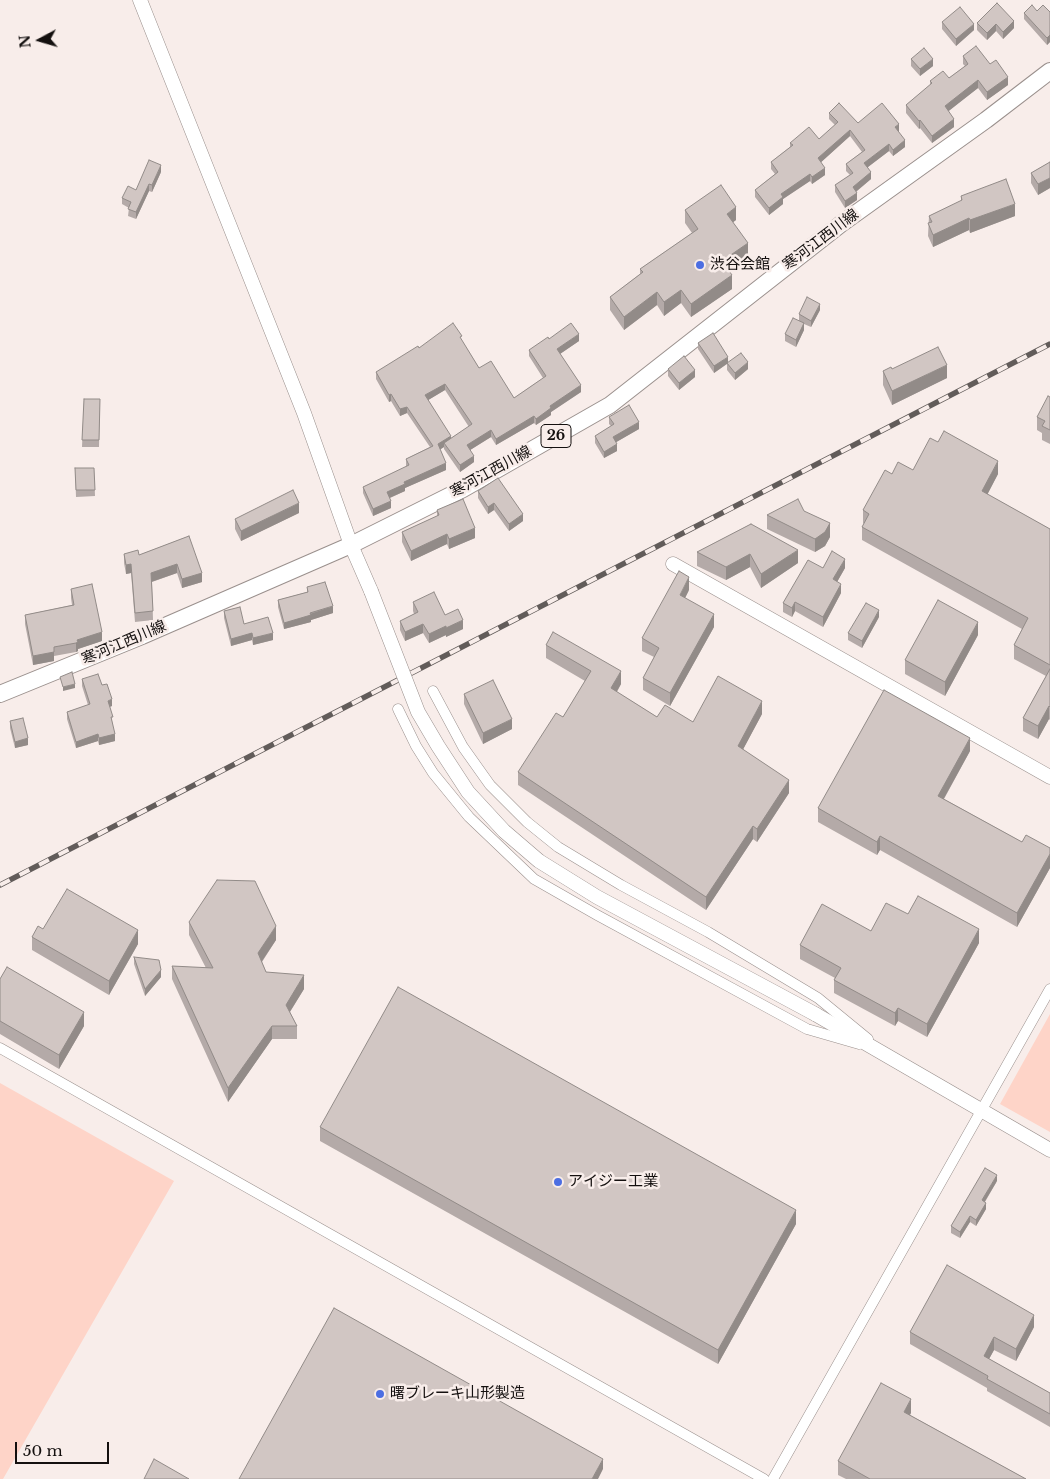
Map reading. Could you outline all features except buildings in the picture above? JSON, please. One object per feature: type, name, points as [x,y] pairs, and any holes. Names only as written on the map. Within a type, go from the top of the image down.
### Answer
[{"type":"main road","name":"寒河江西川線","points":[[0,694],[142,636],[351,545],[463,489],[610,405],[841,224],[986,120],[1050,71]]},
{"type":"street","points":[[140,0],[304,412],[351,545],[418,712],[468,792],[504,831],[539,861],[597,897],[882,1051],[1050,1150]]},
{"type":"street","points":[[673,564],[1050,777]]},
{"type":"street","points":[[433,691],[463,747],[490,785],[528,822],[558,847],[708,932],[818,998],[882,1051]]},
{"type":"street","points":[[398,709],[416,746],[433,773],[469,817],[534,879],[596,915],[807,1029],[882,1051]]},
{"type":"street","points":[[773,1479],[1050,989]]},
{"type":"street","points":[[0,1048],[764,1479]]},
{"type":"shaded area","points":[[1050,1014],[1050,1132],[1000,1104]]},
{"type":"shaded area","points":[[0,1083],[174,1181],[3,1479],[0,1479]]},
{"type":"railway","points":[[0,885],[1050,344]]},
{"type":"place","name":"渋谷会館","points":[[700,265]]},
{"type":"place","name":"アイジー工業","points":[[558,1182]]},
{"type":"place","name":"曙ブレーキ山形製造","points":[[380,1394]]}]
